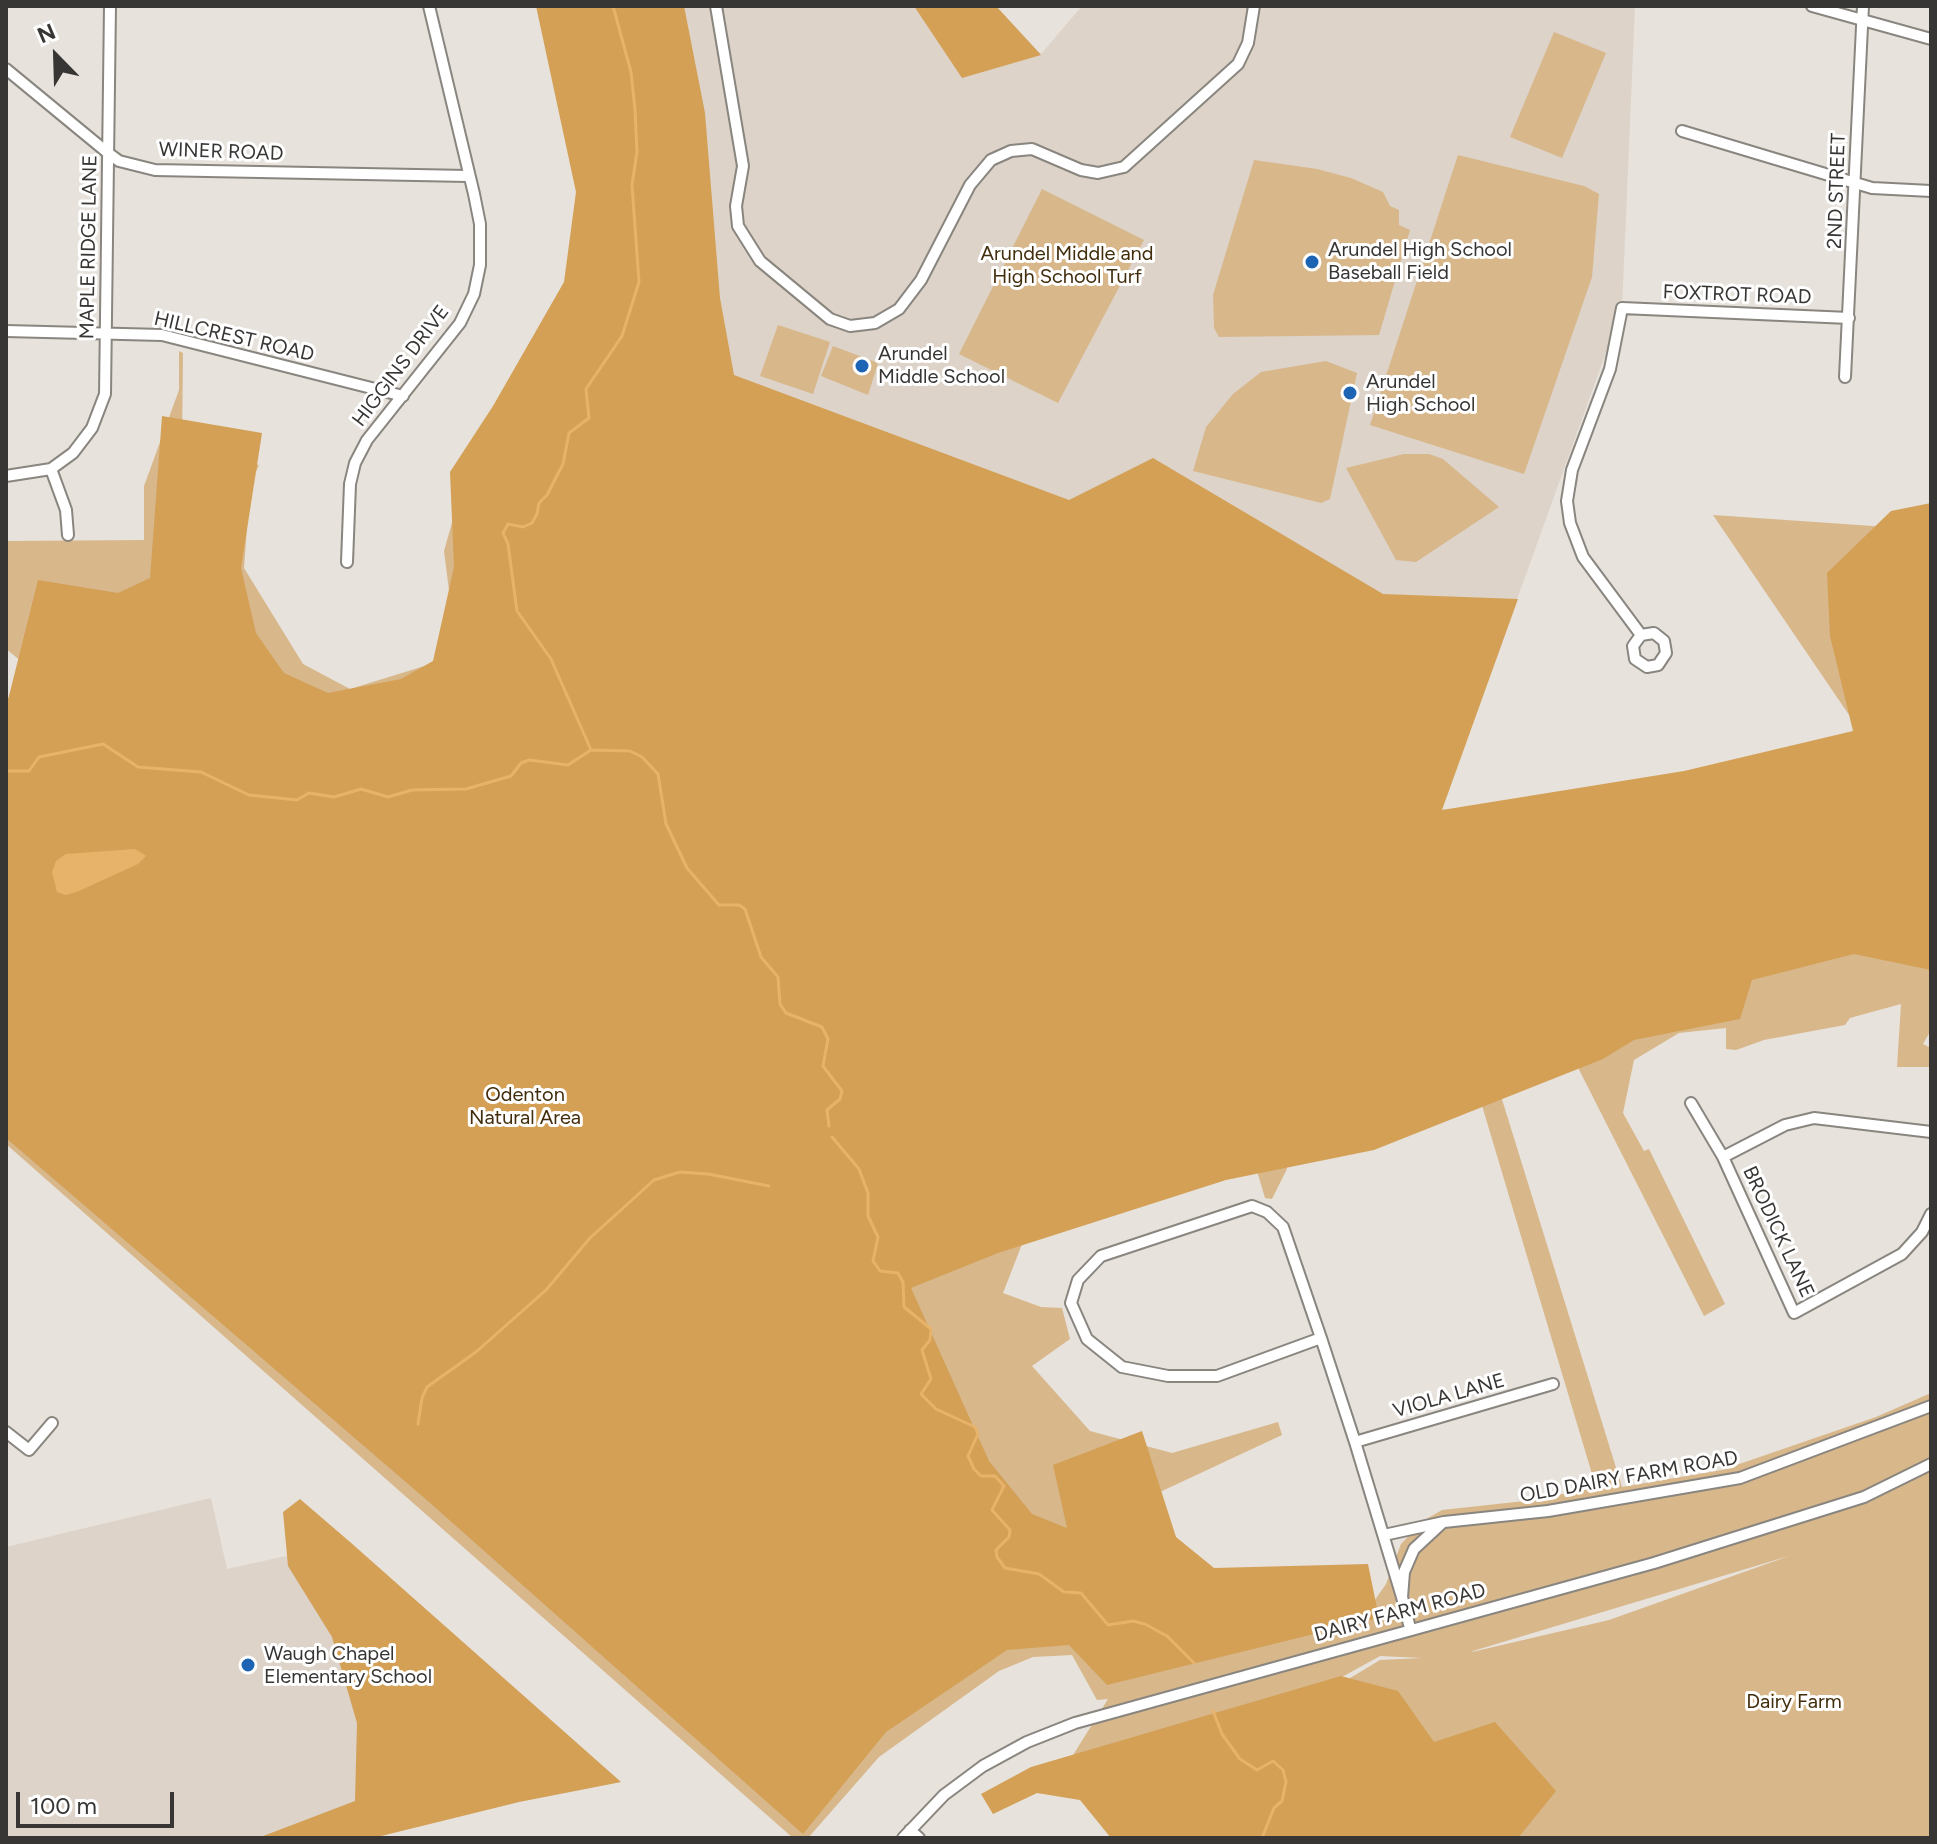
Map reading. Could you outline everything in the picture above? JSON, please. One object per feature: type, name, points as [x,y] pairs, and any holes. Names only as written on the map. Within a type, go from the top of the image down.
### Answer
[{"type":"street","name":"MAPLE RIDGE LANE","points":[[51,469],[73,453],[92,428],[105,394],[110,6]]},
{"type":"street","name":"HIGGINS DRIVE","points":[[347,562],[350,484],[355,463],[367,440],[460,323],[474,294],[480,265],[480,224],[429,6]]},
{"type":"street","points":[[716,6],[743,166],[736,206],[738,226],[760,261],[830,319],[850,326],[875,323],[899,309],[921,280],[970,185],[991,160],[1011,151],[1032,149],[1081,170],[1098,173],[1124,167],[1238,64],[1248,43],[1254,6]]},
{"type":"street","points":[[1812,6],[1931,39]]},
{"type":"street","name":"2ND STREET","points":[[1845,377],[1863,6]]},
{"type":"street","name":"WINER ROAD","points":[[6,69],[119,161],[155,170],[468,176]]},
{"type":"street","points":[[1682,131],[1872,188],[1931,191]]},
{"type":"street","name":"FOXTROT ROAD","points":[[1641,635],[1583,557],[1570,523],[1567,501],[1572,470],[1610,369],[1622,308],[1849,318]]},
{"type":"street","name":"HILLCREST ROAD","points":[[6,331],[162,335],[403,396]]},
{"type":"street","points":[[6,476],[51,469],[66,510],[68,535]]},
{"type":"street","name":"BRODICK LANE","points":[[1691,1103],[1723,1157],[1794,1313],[1902,1254],[1922,1232],[1931,1214]]},
{"type":"street","points":[[1723,1157],[1785,1125],[1814,1118],[1931,1132]]},
{"type":"street","points":[[1321,1338],[1217,1376],[1168,1376],[1122,1367],[1087,1339],[1071,1303],[1078,1280],[1101,1256],[1252,1206],[1267,1212],[1283,1227],[1321,1338],[1355,1442],[1410,1628]]},
{"type":"street","name":"VIOLA LANE","points":[[1355,1442],[1553,1384]]},
{"type":"street","name":"OLD DAIRY FARM ROAD","points":[[1384,1535],[1444,1522],[1548,1511],[1740,1478],[1883,1427],[1931,1406]]},
{"type":"street","points":[[6,1432],[29,1450],[52,1423]]},
{"type":"street","name":"DAIRY FARM ROAD","points":[[906,1834],[944,1795],[983,1766],[1051,1732],[1111,1710],[1654,1563],[1864,1497],[1931,1464]]},
{"type":"street","points":[[1402,1597],[1404,1572],[1414,1549],[1444,1522]]},
{"type":"street","points":[[906,1834],[919,1838]]},
{"type":"shaded area","points":[[613,6],[996,6],[1041,54],[1082,6],[1635,6],[1622,308],[1441,810],[523,527]]},
{"type":"shaded area","points":[[135,849],[146,856],[138,864],[79,891],[66,895],[57,892],[52,872],[56,861],[66,854]]},
{"type":"shaded area","name":"Waugh Chapel Elementary School","points":[[211,1498],[227,1569],[350,1542],[621,1782],[519,1802],[373,1838],[6,1838],[6,1547]]},
{"type":"green space","name":"Odenton Natural Area","points":[[536,6],[684,6],[705,113],[720,298],[734,375],[1069,500],[1153,458],[1383,594],[1518,599],[1442,810],[1684,771],[1853,731],[1830,636],[1827,573],[1891,511],[1931,503],[1931,970],[1854,954],[1752,980],[1740,1019],[1634,1040],[1603,1059],[1374,1150],[1226,1180],[998,1253],[911,1288],[989,1461],[1032,1514],[1067,1528],[1053,1465],[1142,1431],[1176,1537],[1214,1568],[1368,1564],[1379,1618],[1107,1685],[1069,1645],[1007,1650],[886,1732],[803,1834],[429,1502],[6,1138],[6,708],[38,580],[118,593],[150,578],[162,416],[262,433],[241,568],[256,633],[284,673],[328,693],[401,679],[433,661],[454,567],[450,472],[493,406],[564,282],[576,192]]},
{"type":"green space","points":[[914,6],[996,6],[1041,55],[962,78]]},
{"type":"green space","points":[[1554,32],[1606,53],[1562,158],[1510,137]]},
{"type":"green space","points":[[1458,155],[1584,186],[1599,194],[1592,277],[1524,474],[1370,425]]},
{"type":"green space","name":"Arundel High School Baseball Field","points":[[1254,160],[1317,169],[1351,178],[1383,192],[1390,206],[1399,210],[1399,225],[1410,230],[1379,335],[1219,337],[1214,328],[1213,295]]},
{"type":"green space","name":"Arundel Middle and High School Turf","points":[[1042,189],[1144,240],[1058,403],[959,354]]},
{"type":"green space","name":"Odenton Natural Area","points":[[625,319],[1441,810],[1855,783],[1864,737],[1713,515],[1931,530],[1931,1030],[1923,1044],[1931,1048],[1931,1067],[1897,1067],[1901,1004],[1850,1018],[1845,1025],[1764,1040],[1736,1050],[1726,1049],[1726,1028],[1679,1033],[1634,1060],[1623,1113],[1644,1151],[1649,1149],[1725,1304],[1704,1316],[1566,1044],[1492,1067],[1622,1487],[1722,1470],[1876,1417],[1931,1393],[1931,1838],[1119,1838],[1065,1768],[1108,1699],[1097,1700],[1072,1655],[1033,1657],[999,1671],[879,1757],[808,1838],[793,1838],[6,1144],[6,698],[10,697],[21,661],[6,649],[6,541],[144,540],[144,486],[179,390],[179,351],[183,353],[182,445],[259,465],[250,485],[244,568],[303,664],[350,689],[431,664],[454,630],[444,551],[475,441]],"holes":[[[1472,1072],[1595,1484],[1592,1488],[1534,1500],[1442,1510],[1423,1521],[1401,1544],[1386,1584],[1365,1614],[1236,1601],[1130,1506],[1282,1435],[1278,1422],[1172,1453],[1090,1431],[1032,1366],[1070,1339],[1062,1308],[1041,1307],[1003,1293],[1031,1221],[1252,1154],[1265,1198],[1272,1199],[1287,1169],[1278,1134]],[[1789,1556],[1609,1620],[1473,1651]],[[1380,1656],[1422,1658],[1380,1660],[1307,1704],[1322,1688]]]},
{"type":"green space","points":[[778,325],[830,342],[813,394],[760,376]]},
{"type":"green space","points":[[833,346],[878,363],[868,395],[821,376]]},
{"type":"green space","points":[[1326,361],[1357,373],[1330,499],[1321,503],[1193,471],[1206,427],[1233,394],[1261,372]]},
{"type":"green space","points":[[1404,454],[1429,454],[1443,459],[1499,507],[1416,562],[1396,560],[1346,468]]},
{"type":"green space","points":[[300,1499],[621,1782],[519,1802],[373,1838],[258,1838],[355,1801],[357,1723],[332,1637],[288,1566],[283,1512]]},
{"type":"green space","points":[[1341,1676],[1398,1691],[1434,1742],[1495,1722],[1556,1791],[1518,1838],[1111,1838],[1080,1800],[1037,1793],[993,1814],[981,1794],[1031,1767]]},
{"type":"waterway","points":[[591,750],[551,659],[517,611],[508,544],[503,533],[508,524],[523,527],[532,523],[537,514],[539,503],[547,495],[563,464],[569,433],[589,418],[586,389],[622,336],[639,282],[632,185],[637,152],[635,109],[631,72],[613,6]]},
{"type":"waterway","points":[[6,771],[29,771],[39,757],[103,744],[138,767],[201,772],[249,795],[297,800],[309,793],[334,797],[361,789],[388,797],[412,790],[466,789],[511,776],[521,763],[529,760],[568,765],[591,750],[630,751],[642,757],[658,774],[666,824],[687,868],[719,905],[739,905],[745,909],[761,957],[778,977],[780,1004],[786,1013],[822,1027],[828,1039],[823,1066],[842,1091],[840,1099],[827,1110],[829,1126]]},
{"type":"waterway","points":[[832,1137],[859,1169],[868,1193],[868,1216],[878,1237],[873,1261],[880,1271],[898,1273],[903,1282],[904,1307],[931,1329],[930,1340],[922,1350],[931,1379],[921,1394],[936,1409],[975,1427],[978,1434],[968,1456],[974,1469],[981,1476],[995,1476],[1004,1486],[992,1510],[1010,1530],[1009,1537],[996,1550],[997,1557],[1005,1568],[1039,1574],[1064,1592],[1081,1593],[1108,1625],[1133,1621],[1145,1624],[1167,1636],[1194,1663]]},
{"type":"waterway","points":[[418,1424],[427,1387],[476,1352],[546,1290],[590,1238],[654,1180],[680,1172],[769,1186]]},
{"type":"waterway","points":[[1213,1711],[1222,1734],[1240,1759],[1257,1770],[1273,1761],[1283,1770],[1286,1782],[1282,1801],[1274,1808],[1262,1838]]},
{"type":"place","name":"Arundel High School Baseball Field","points":[[1312,262]]},
{"type":"place","name":"Arundel Middle School","points":[[862,366]]},
{"type":"place","name":"Arundel High School","points":[[1350,393]]},
{"type":"place","name":"Waugh Chapel Elementary School","points":[[248,1665]]},
{"type":"park label","name":"Dairy Farm","points":[[1794,1702]]}]
